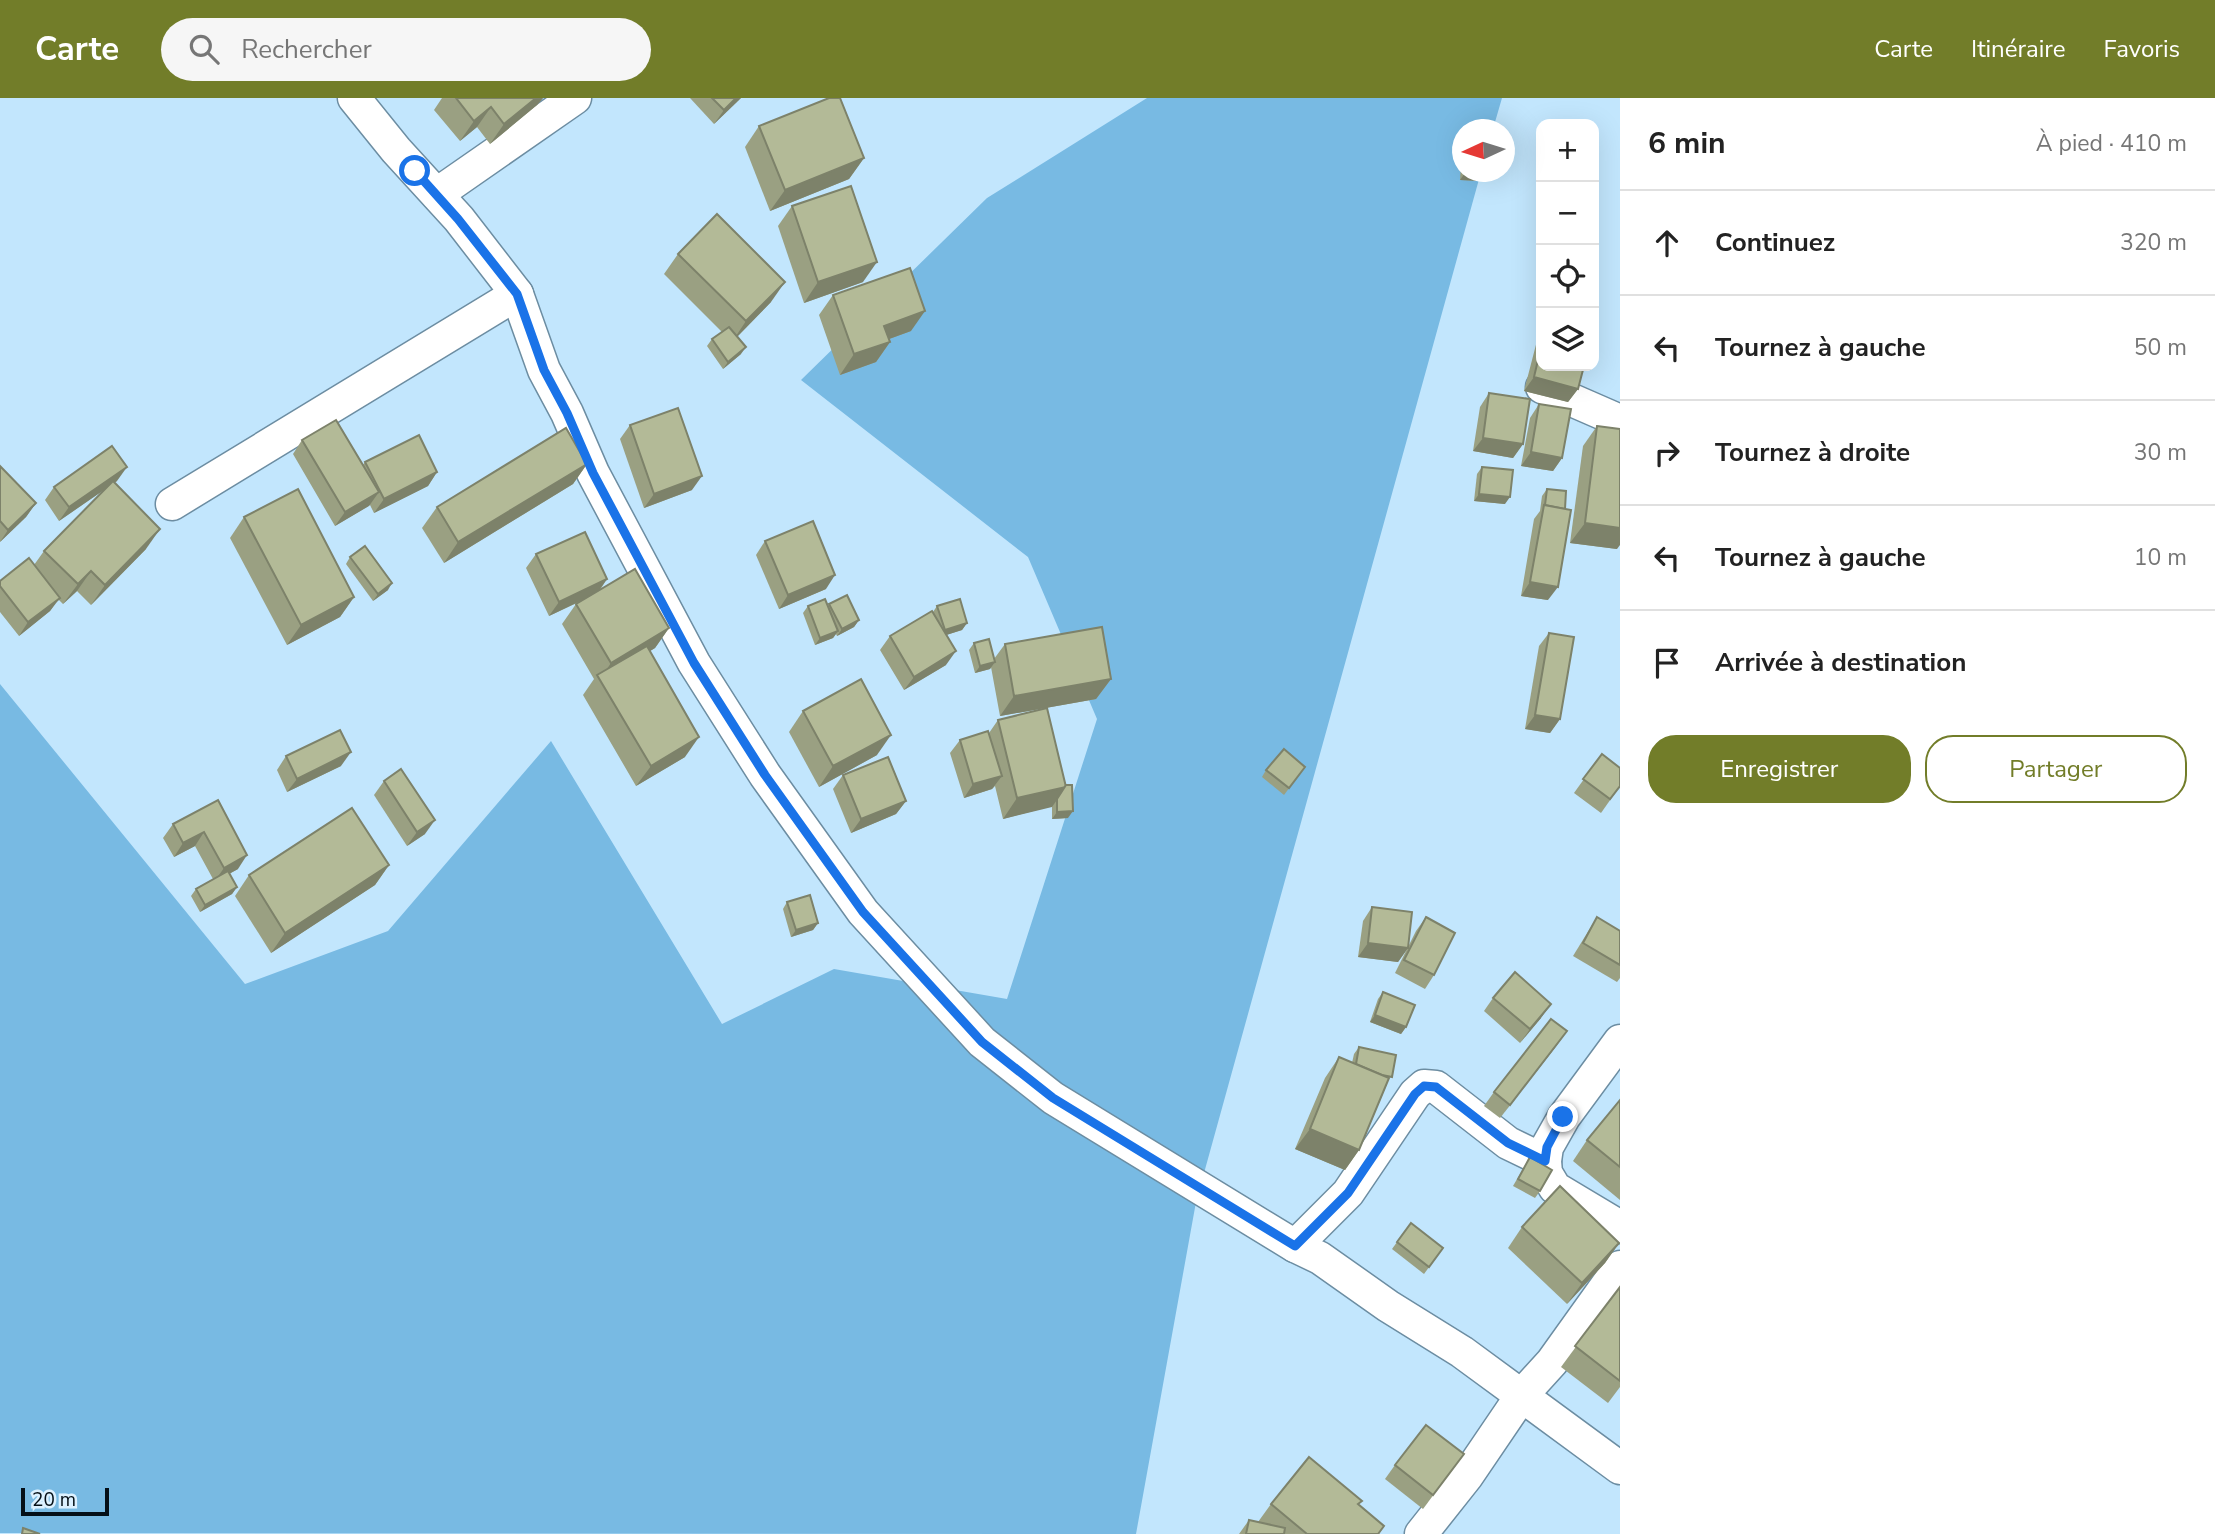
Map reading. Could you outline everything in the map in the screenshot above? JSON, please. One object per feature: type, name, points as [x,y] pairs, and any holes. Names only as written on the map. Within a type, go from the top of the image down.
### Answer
[{"type":"street","points":[[354,98],[396,150],[437,194],[517,294],[544,370],[567,413],[593,473],[694,663],[765,775],[863,912],[982,1042],[1053,1098],[1295,1246],[1320,1258],[1388,1306],[1462,1352],[1620,1468]]},
{"type":"street","points":[[437,194],[575,98]]},
{"type":"street","points":[[172,504],[517,294]]},
{"type":"street","points":[[1542,387],[1620,421]]},
{"type":"street","points":[[1620,1041],[1563,1117],[1547,1147],[1545,1161],[1546,1173],[1555,1188],[1620,1227]]},
{"type":"street","points":[[1295,1246],[1348,1193],[1415,1094],[1424,1086],[1436,1087],[1508,1143],[1545,1161]]},
{"type":"street","points":[[1421,1534],[1467,1476],[1522,1395],[1552,1362],[1620,1267]]},
{"type":"shaded area","points":[[1147,98],[1502,98],[1496,119],[1452,119],[1452,182],[1478,182],[1196,1202],[1136,1534],[0,1533],[0,684],[245,984],[388,931],[551,741],[722,1024],[834,969],[1007,999],[1097,719],[1028,557],[801,380],[987,198]]},
{"type":"building","points":[[456,98],[536,98],[504,124],[491,107],[474,121]]},
{"type":"building","points":[[712,98],[736,98],[724,110]]},
{"type":"building","points":[[829,98],[840,98],[864,158],[785,190],[759,126]]},
{"type":"building","points":[[851,186],[877,262],[818,282],[792,206]]},
{"type":"building","points":[[717,214],[785,282],[746,321],[678,254]]},
{"type":"building","points":[[910,268],[925,311],[884,326],[890,342],[854,354],[833,295]]},
{"type":"building","points":[[729,327],[746,347],[728,362],[712,339]]},
{"type":"building","points":[[1536,368],[1536,371],[1583,371],[1578,389],[1534,377]]},
{"type":"building","points":[[1489,393],[1530,399],[1523,444],[1483,438]]},
{"type":"building","points":[[1539,404],[1571,409],[1562,458],[1531,452]]},
{"type":"building","points":[[678,408],[702,476],[654,494],[630,425]]},
{"type":"building","points":[[336,420],[379,492],[345,512],[302,440]]},
{"type":"building","points":[[1597,426],[1620,429],[1620,528],[1585,523]]},
{"type":"building","points":[[566,428],[587,464],[458,542],[437,507]]},
{"type":"building","points":[[419,435],[437,472],[384,499],[365,462]]},
{"type":"building","points":[[112,446],[127,467],[69,507],[54,487]]},
{"type":"building","points":[[0,466],[36,503],[8,530],[0,521]]},
{"type":"building","points":[[1482,467],[1513,470],[1510,497],[1479,494]]},
{"type":"building","points":[[113,481],[160,529],[105,585],[91,571],[78,584],[44,551]]},
{"type":"building","points":[[298,489],[354,597],[301,625],[244,517]]},
{"type":"building","points":[[1547,489],[1566,491],[1565,509],[1545,505]]},
{"type":"building","points":[[1544,505],[1571,510],[1558,587],[1530,582]]},
{"type":"building","points":[[813,521],[835,575],[788,595],[765,541]]},
{"type":"building","points":[[585,532],[607,579],[559,602],[536,554]]},
{"type":"building","points":[[365,546],[392,583],[378,594],[350,557]]},
{"type":"building","points":[[29,558],[60,598],[28,622],[0,586],[0,581]]},
{"type":"building","points":[[635,569],[669,628],[611,663],[576,604]]},
{"type":"building","points":[[847,595],[859,620],[842,629],[829,604]]},
{"type":"building","points":[[825,599],[838,631],[820,638],[808,606]]},
{"type":"building","points":[[960,599],[967,623],[945,630],[937,606]]},
{"type":"building","points":[[932,611],[956,651],[914,677],[890,636]]},
{"type":"building","points":[[1102,627],[1111,679],[1014,696],[1005,644]]},
{"type":"building","points":[[1549,633],[1574,637],[1560,719],[1535,715]]},
{"type":"building","points":[[989,639],[995,662],[980,666],[974,643]]},
{"type":"building","points":[[647,646],[699,737],[651,766],[597,675]]},
{"type":"building","points":[[861,679],[891,735],[833,766],[803,711]]},
{"type":"building","points":[[1047,708],[1066,787],[1017,798],[998,720]]},
{"type":"building","points":[[340,730],[351,752],[297,779],[286,756]]},
{"type":"building","points":[[988,731],[1002,776],[973,784],[960,740]]},
{"type":"building","points":[[1284,749],[1305,767],[1289,788],[1266,770]]},
{"type":"building","points":[[1602,754],[1620,768],[1620,786],[1610,799],[1583,779]]},
{"type":"building","points":[[888,757],[906,801],[861,819],[843,775]]},
{"type":"building","points":[[401,769],[435,820],[417,832],[384,781]]},
{"type":"building","points":[[1066,785],[1072,785],[1073,811],[1057,812],[1057,799]]},
{"type":"building","points":[[218,800],[247,855],[224,868],[204,832],[183,843],[173,824]]},
{"type":"building","points":[[352,808],[389,865],[285,933],[249,875]]},
{"type":"building","points":[[228,871],[237,887],[205,905],[196,889]]},
{"type":"building","points":[[810,895],[818,923],[796,930],[787,902]]},
{"type":"building","points":[[1372,907],[1412,912],[1408,948],[1368,943]]},
{"type":"building","points":[[1426,917],[1455,933],[1434,975],[1404,960]]},
{"type":"building","points":[[1597,917],[1620,931],[1620,965],[1583,943]]},
{"type":"building","points":[[1515,972],[1551,1004],[1530,1029],[1493,998]]},
{"type":"building","points":[[1383,992],[1415,1005],[1406,1027],[1375,1015]]},
{"type":"building","points":[[1551,1019],[1567,1031],[1510,1105],[1494,1092]]},
{"type":"building","points":[[1359,1047],[1396,1055],[1392,1077],[1356,1064]]},
{"type":"building","points":[[1339,1057],[1389,1078],[1359,1150],[1310,1129]]},
{"type":"building","points":[[1620,1100],[1620,1167],[1587,1140]]},
{"type":"building","points":[[1530,1157],[1552,1170],[1540,1191],[1518,1179]]},
{"type":"building","points":[[1560,1186],[1619,1243],[1582,1283],[1522,1227]]},
{"type":"building","points":[[1411,1223],[1443,1248],[1429,1267],[1397,1242]]},
{"type":"building","points":[[1620,1287],[1620,1381],[1575,1346]]},
{"type":"building","points":[[1426,1425],[1464,1454],[1433,1495],[1395,1465]]},
{"type":"building","points":[[1309,1457],[1362,1501],[1358,1504],[1384,1526],[1378,1534],[1307,1534],[1271,1504]]},
{"type":"building","points":[[1249,1520],[1285,1528],[1284,1534],[1246,1534]]},
{"type":"building","points":[[23,1528],[40,1534],[22,1534]]},
{"type":"route","points":[[415,171],[478,243],[517,294],[544,370],[643,571],[694,663],[765,775],[863,912],[982,1042],[1053,1098],[1295,1246],[1348,1193],[1415,1094],[1424,1086],[1436,1087],[1508,1143],[1545,1161],[1547,1147],[1563,1117]]}]
